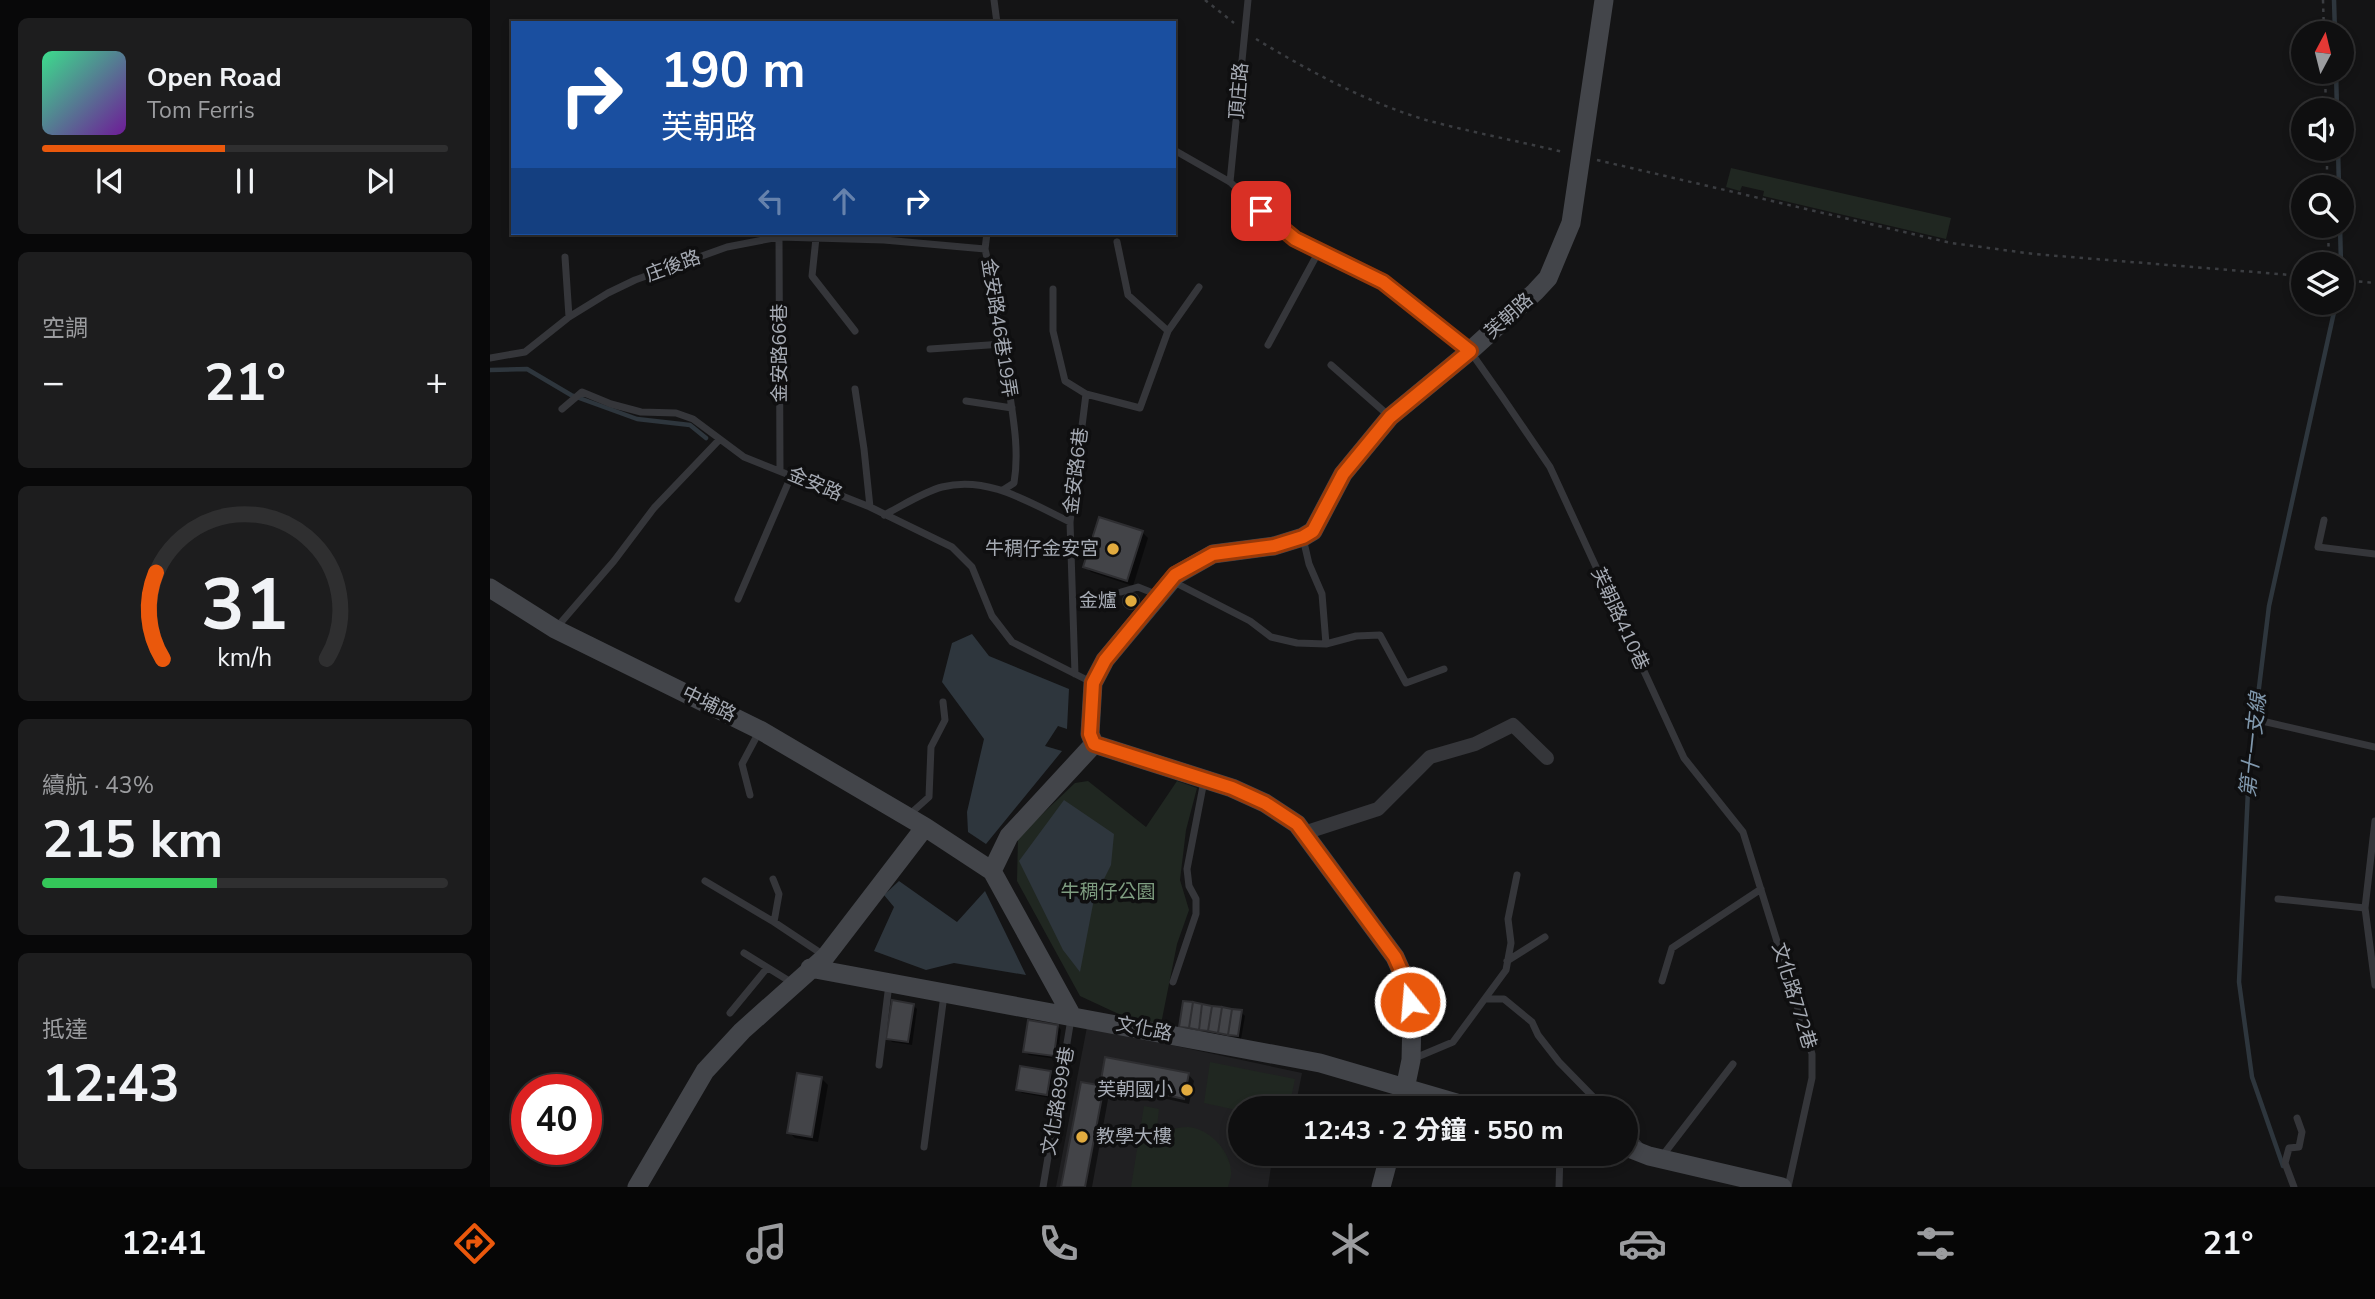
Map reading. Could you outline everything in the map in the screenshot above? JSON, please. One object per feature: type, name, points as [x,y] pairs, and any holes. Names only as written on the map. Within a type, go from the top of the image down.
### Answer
[{"type":"street","name":"芙朝路","points":[[1303,537],[1313,531],[1343,474],[1390,417],[1470,351],[1548,278],[1571,223],[1604,0]]},
{"type":"street","points":[[1094,744],[1090,734],[1093,683],[1105,660],[1175,575],[1213,554],[1274,546],[1303,537]]},
{"type":"street","name":"中埔路","points":[[490,588],[555,629],[760,730],[925,827],[992,871]]},
{"type":"street","points":[[1304,833],[1378,809],[1430,757],[1475,744],[1513,725],[1547,758]]},
{"type":"street","points":[[1094,744],[1232,788],[1265,803],[1297,824],[1395,957],[1408,986],[1412,1018],[1411,1059],[1404,1096]]},
{"type":"street","points":[[1072,1016],[992,871],[1009,836],[1094,744]]},
{"type":"street","points":[[637,1187],[705,1071],[742,1031],[826,956],[925,827]]},
{"type":"street","name":"文化路","points":[[810,968],[1320,1063],[1396,1096]]},
{"type":"street","points":[[1638,1152],[1759,1185],[1782,1187]]},
{"type":"street","points":[[1381,1187],[1387,1166]]},
{"type":"lane","points":[[994,0],[998,21]]},
{"type":"lane","name":"頂庄路","points":[[1230,182],[1248,0]]},
{"type":"lane","points":[[1176,151],[1230,182],[1295,239],[1383,282],[1470,351]]},
{"type":"lane","points":[[985,249],[987,235]]},
{"type":"lane","name":"庄後路","points":[[490,358],[525,352],[569,317],[635,280],[727,247],[779,237],[884,240],[985,249]]},
{"type":"lane","name":"金安路66巷","points":[[779,237],[780,469]]},
{"type":"lane","points":[[816,238],[812,276],[855,331]]},
{"type":"lane","points":[[1117,242],[1128,295],[1168,331]]},
{"type":"lane","name":"金安路46巷19弄","points":[[985,249],[999,309],[1017,464],[1014,483],[1003,490]]},
{"type":"lane","points":[[1268,345],[1319,251]]},
{"type":"lane","points":[[565,257],[569,317]]},
{"type":"lane","points":[[1053,289],[1053,331],[1065,381],[1086,394],[1140,408],[1168,331],[1199,287]]},
{"type":"lane","points":[[930,349],[1003,344]]},
{"type":"lane","name":"芙朝路410巷","points":[[1470,351],[1550,467],[1685,758],[1743,832],[1761,889]]},
{"type":"lane","points":[[1331,365],[1390,417]]},
{"type":"lane","points":[[855,389],[870,508]]},
{"type":"lane","name":"金安路","points":[[562,409],[582,392],[640,412],[676,413],[693,419],[744,457],[792,474],[952,547],[972,567],[992,616],[1012,642],[1093,683]]},
{"type":"lane","name":"金安路6巷","points":[[1075,674],[1070,522],[1086,394]]},
{"type":"lane","name":"金安路46巷19弄","points":[[966,401],[1012,408]]},
{"type":"lane","points":[[555,629],[614,561],[653,508],[719,440]]},
{"type":"lane","points":[[738,599],[792,474]]},
{"type":"lane","points":[[884,515],[942,487],[971,484],[1003,490],[1070,522]]},
{"type":"lane","points":[[2323,520],[2318,547],[2375,554]]},
{"type":"lane","points":[[1303,537],[1309,564],[1322,594],[1326,645]]},
{"type":"lane","points":[[1121,592],[1138,587],[1165,588],[1250,621],[1271,637],[1297,643],[1326,645],[1356,636],[1380,635],[1406,683],[1444,668]]},
{"type":"lane","points":[[907,817],[929,797],[931,747],[945,720],[943,702]]},
{"type":"lane","points":[[2262,721],[2375,747]]},
{"type":"lane","points":[[750,795],[742,764],[760,730]]},
{"type":"lane","points":[[1173,982],[1196,914],[1196,899],[1189,886],[1187,869],[1205,780]]},
{"type":"lane","points":[[2375,821],[2365,908],[2372,929],[2375,985]]},
{"type":"lane","points":[[1411,1059],[1453,1042],[1506,970],[1511,943],[1508,919],[1517,875]]},
{"type":"lane","points":[[773,879],[779,894],[774,922]]},
{"type":"lane","points":[[705,881],[826,956]]},
{"type":"lane","points":[[1662,981],[1672,948],[1761,889]]},
{"type":"lane","name":"文化路772巷","points":[[1761,889],[1812,1054],[1812,1078],[1788,1187]]},
{"type":"lane","points":[[2278,899],[2365,908]]},
{"type":"lane","points":[[1507,961],[1545,937]]},
{"type":"lane","points":[[744,953],[795,985]]},
{"type":"lane","points":[[730,1013],[767,968]]},
{"type":"lane","points":[[879,1065],[889,984]]},
{"type":"lane","points":[[924,1147],[944,992]]},
{"type":"lane","points":[[1486,999],[1504,999],[1532,1022],[1538,1035],[1559,1062],[1592,1096]]},
{"type":"lane","name":"文化路899巷","points":[[1043,1187],[1072,1016]]},
{"type":"lane","points":[[1638,1142],[1655,1158],[1733,1064]]},
{"type":"lane","points":[[2294,1187],[2285,1163],[2289,1148],[2299,1147],[2302,1132],[2297,1118]]},
{"type":"lane","points":[[1559,1187],[1560,1166]]},
{"type":"path","points":[[1206,0],[1244,31],[1303,68],[1424,119],[1951,243],[2034,254],[2291,275]]},
{"type":"path","points":[[2323,0],[2324,21]]},
{"type":"path","points":[[2354,281],[2375,283]]},
{"type":"shaded area","points":[[972,634],[989,656],[1069,689],[1067,729],[1058,726],[1045,746],[1062,751],[986,844],[968,832],[967,812],[984,739],[942,682],[952,643]]},
{"type":"shaded area","points":[[1064,800],[1114,834],[1111,865],[1094,899],[1080,972],[1063,950],[1019,861]]},
{"type":"shaded area","points":[[899,881],[957,922],[985,891],[1026,975],[954,963],[926,970],[874,951],[894,907],[884,895]]},
{"type":"shaded area","name":"芙朝國小","points":[[1087,1027],[1302,1073],[1297,1096],[1228,1096],[1228,1166],[1271,1166],[1268,1187],[1056,1187]]},
{"type":"green space","points":[[1731,168],[1951,218],[1946,239],[1763,196],[1764,191],[1742,186],[1740,191],[1726,187]]},
{"type":"green space","name":"牛稠仔公園","points":[[1088,781],[1146,827],[1177,781],[1197,788],[1186,830],[1180,880],[1189,910],[1177,944],[1161,1024],[1123,1016],[1080,996],[1017,881],[1018,837],[1075,783]]},
{"type":"green space","points":[[1210,1062],[1295,1079],[1291,1096],[1228,1096],[1228,1108],[1204,1103]]},
{"type":"green space","points":[[1144,1106],[1159,1109],[1156,1136],[1175,1129],[1196,1128],[1217,1142],[1227,1155],[1228,1166],[1230,1166],[1228,1187],[1131,1187]]},
{"type":"building","name":"牛稠仔金安宮","points":[[1099,517],[1143,531],[1127,581],[1083,567]]},
{"type":"building","name":"金爐","points":[[1131,593],[1137,595],[1137,607],[1131,609],[1125,607],[1123,601],[1125,595]]},
{"type":"building","points":[[892,1000],[914,1004],[908,1042],[886,1039]]},
{"type":"building","points":[[1183,1001],[1193,1002],[1189,1028],[1179,1027]]},
{"type":"building","points":[[1193,1002],[1202,1004],[1199,1030],[1189,1028]]},
{"type":"building","points":[[1202,1004],[1212,1006],[1208,1031],[1199,1030]]},
{"type":"building","points":[[1212,1006],[1222,1007],[1218,1033],[1208,1031]]},
{"type":"building","points":[[1222,1007],[1232,1009],[1228,1035],[1218,1033]]},
{"type":"building","points":[[1232,1009],[1242,1010],[1238,1036],[1228,1035]]},
{"type":"building","points":[[1028,1020],[1058,1025],[1054,1056],[1023,1052]]},
{"type":"building","points":[[1105,1057],[1189,1073],[1184,1099],[1101,1080]]},
{"type":"building","points":[[1020,1066],[1051,1071],[1047,1095],[1016,1090]]},
{"type":"building","points":[[797,1073],[822,1077],[812,1137],[787,1133]]},
{"type":"building","name":"教學大樓","points":[[1081,1082],[1104,1086],[1085,1187],[1061,1187]]},
{"type":"waterway","name":"第十一支線","points":[[2334,0],[2335,21]]},
{"type":"waterway","name":"第十一支線","points":[[2336,84],[2337,98]]},
{"type":"waterway","name":"第十一支線","points":[[2338,161],[2339,175]]},
{"type":"waterway","name":"第十一支線","points":[[2340,238],[2341,252]]},
{"type":"waterway","name":"第十一支線","points":[[2283,1166],[2252,1077],[2239,982],[2249,769],[2269,606],[2333,315]]},
{"type":"waterway","points":[[490,370],[527,369],[571,395],[637,419],[690,425],[706,438]]},
{"type":"place","name":"牛稠仔金安宮","points":[[1113,549]]},
{"type":"place","name":"金爐","points":[[1131,601]]},
{"type":"place","name":"芙朝國小","points":[[1187,1090]]},
{"type":"place","name":"教學大樓","points":[[1082,1137]]},
{"type":"route","points":[[1261,211],[1295,239],[1383,282],[1470,351],[1390,417],[1343,474],[1313,531],[1274,546],[1213,554],[1175,575],[1105,660],[1093,683],[1090,734],[1094,744],[1232,788],[1265,803],[1297,824],[1395,957],[1408,986],[1410,1002]]}]
